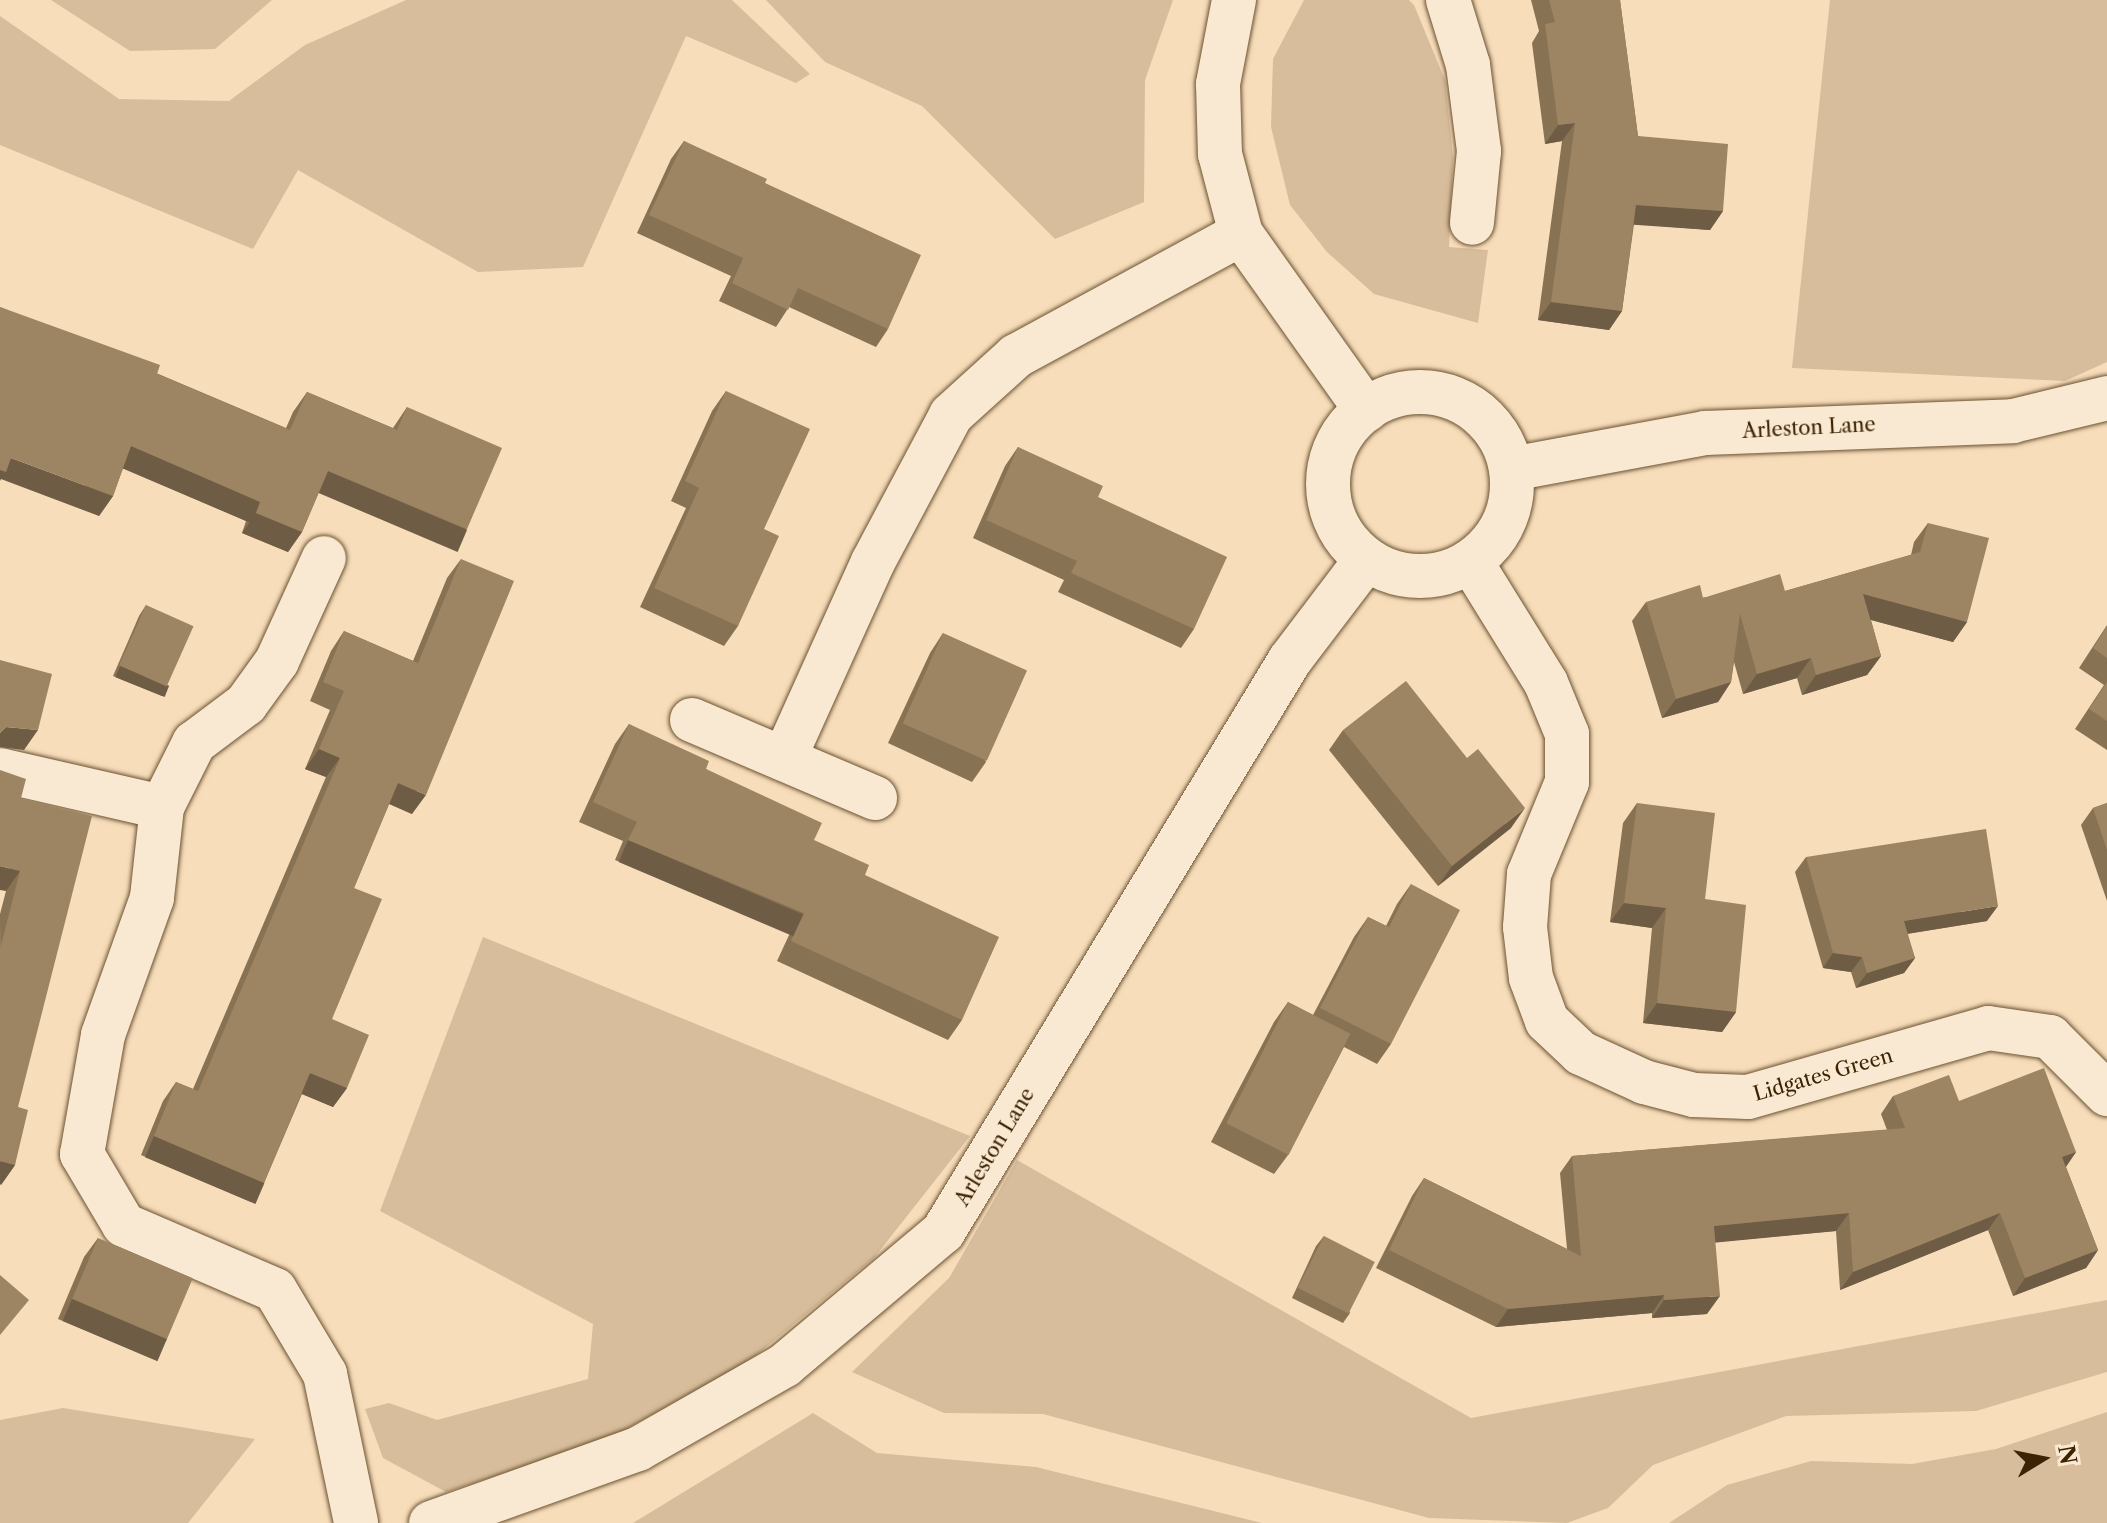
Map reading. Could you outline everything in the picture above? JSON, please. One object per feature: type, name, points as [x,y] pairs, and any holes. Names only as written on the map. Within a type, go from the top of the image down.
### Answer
[{"type":"street","points":[[1234,0],[1218,84],[1220,154],[1241,234],[1366,410]]},
{"type":"street","points":[[1448,0],[1468,65],[1479,151],[1472,223]]},
{"type":"street","points":[[784,759],[873,562],[951,415],[1016,356],[1241,234]]},
{"type":"street","points":[[1415,392],[1467,404],[1488,421],[1511,469],[1505,522],[1471,562],[1446,573],[1418,577],[1390,572],[1366,560],[1345,539],[1332,513],[1327,484],[1332,456],[1345,430],[1366,410],[1390,397],[1415,392]]},
{"type":"street","name":"Arleston Lane","points":[[1511,469],[1690,435],[2013,421],[2107,398]]},
{"type":"street","points":[[324,558],[277,661],[246,704],[194,743],[162,807],[152,898],[103,1035],[82,1154],[124,1225],[275,1290],[325,1374],[356,1523]]},
{"type":"street","name":"Arleston Lane","points":[[431,1523],[638,1449],[772,1373],[806,1352],[943,1232],[1290,660],[1366,560]]},
{"type":"street","name":"Lidgates Green","points":[[1471,562],[1546,683],[1567,734],[1567,782],[1529,874],[1525,927],[1531,978],[1547,1021],[1581,1053],[1644,1082],[1682,1092],[1748,1097],[1988,1028],[2050,1037],[2107,1094]]},
{"type":"street","points":[[692,720],[875,798]]},
{"type":"street","points":[[0,770],[162,807]]},
{"type":"shaded area","points":[[51,0],[272,0],[215,49],[130,51]]},
{"type":"shaded area","points":[[406,0],[732,0],[810,74],[796,83],[686,36],[583,267],[478,272],[298,170],[253,249],[0,145],[0,16],[119,99],[229,101],[305,45]]},
{"type":"shaded area","points":[[766,0],[1173,0],[1145,80],[1144,202],[1055,239],[922,106],[825,62]]},
{"type":"shaded area","points":[[1304,0],[1409,0],[1414,5],[1445,80],[1453,157],[1449,247],[1488,250],[1478,323],[1374,294],[1327,252],[1290,205],[1271,127],[1273,59]]},
{"type":"shaded area","points":[[1830,0],[2107,0],[2107,362],[2065,381],[1792,368]]},
{"type":"shaded area","points":[[483,937],[970,1136],[874,1258],[750,1360],[610,1438],[446,1492],[383,1458],[365,1409],[389,1403],[437,1420],[588,1379],[593,1324],[380,1211]]},
{"type":"shaded area","points":[[1017,1160],[1471,1418],[2107,1300],[2107,1372],[1976,1411],[1786,1416],[1653,1465],[1608,1508],[1567,1523],[1429,1518],[1043,1414],[944,1413],[852,1372],[949,1278]]},
{"type":"shaded area","points":[[63,1408],[255,1439],[188,1523],[0,1523],[0,1420]]},
{"type":"shaded area","points":[[2107,1412],[2107,1523],[1669,1523],[1727,1485],[1811,1461],[1912,1464],[1996,1449]]},
{"type":"shaded area","points":[[813,1413],[877,1453],[1036,1467],[1262,1523],[633,1523]]},
{"type":"building","points":[[1549,0],[1620,0],[1638,136],[1728,144],[1723,211],[1636,205],[1622,311],[1551,302],[1575,123],[1558,125],[1545,24],[1555,22]]},
{"type":"building","points":[[684,141],[767,179],[765,183],[921,255],[888,329],[798,288],[788,310],[732,283],[743,258],[649,215]]},
{"type":"building","points":[[0,307],[160,365],[157,374],[290,430],[307,392],[397,430],[407,407],[502,448],[467,529],[328,471],[302,532],[256,513],[260,502],[131,446],[113,496],[11,458],[6,472],[0,470]]},
{"type":"building","points":[[726,391],[810,429],[764,529],[779,536],[738,626],[654,588],[699,488],[685,481]]},
{"type":"building","points":[[1018,447],[1103,486],[1098,497],[1227,557],[1194,629],[1071,573],[1077,561],[986,520]]},
{"type":"building","points":[[1928,523],[1989,538],[1967,622],[1863,594],[1881,656],[1816,675],[1811,658],[1757,674],[1740,614],[1731,682],[1676,699],[1646,602],[1700,585],[1703,598],[1780,574],[1785,591],[1920,552]]},
{"type":"building","points":[[461,559],[514,581],[426,795],[398,783],[354,888],[382,899],[332,1019],[369,1035],[347,1088],[310,1073],[264,1183],[154,1136],[176,1082],[198,1091],[340,758],[319,749],[344,691],[323,682],[344,631],[418,663]]},
{"type":"building","points":[[146,605],[194,626],[167,686],[119,665]]},
{"type":"building","points":[[2107,626],[2107,658],[2093,648]]},
{"type":"building","points":[[943,633],[1027,670],[987,761],[903,723]]},
{"type":"building","points":[[0,660],[52,674],[38,730],[6,727],[0,733]]},
{"type":"building","points":[[1406,681],[1467,758],[1478,749],[1525,808],[1452,866],[1343,730]]},
{"type":"building","points":[[2107,682],[2107,721],[2089,709]]},
{"type":"building","points":[[629,724],[709,761],[706,769],[822,823],[814,840],[869,865],[865,875],[999,937],[962,1020],[791,941],[804,913],[628,840],[637,822],[593,802]]},
{"type":"building","points":[[0,770],[26,779],[21,798],[92,816],[18,1107],[28,1110],[15,1165],[0,1161],[0,949],[20,871],[0,866]]},
{"type":"building","points":[[1637,803],[1715,813],[1705,899],[1746,905],[1736,1012],[1657,1003],[1666,908],[1624,903]]},
{"type":"building","points":[[2107,803],[2107,850],[2093,808]]},
{"type":"building","points":[[1986,829],[1998,906],[1904,921],[1915,958],[1867,973],[1862,957],[1833,953],[1806,857]]},
{"type":"building","points":[[1411,884],[1460,910],[1391,1044],[1320,1008],[1368,917],[1389,927]]},
{"type":"building","points":[[1288,1002],[1350,1034],[1289,1155],[1226,1123]]},
{"type":"building","points":[[2044,1068],[2076,1152],[2062,1157],[2098,1250],[2025,1278],[2000,1213],[1853,1272],[1849,1213],[1714,1226],[1720,1296],[1664,1300],[1664,1295],[1508,1309],[1389,1250],[1424,1178],[1581,1256],[1572,1156],[1905,1128],[1893,1096],[1949,1075],[1959,1101]]},
{"type":"building","points":[[1324,1236],[1375,1262],[1348,1314],[1298,1288]]},
{"type":"building","points":[[98,1238],[193,1278],[167,1339],[72,1299]]},
{"type":"building","points":[[0,1275],[29,1300],[0,1335]]}]
